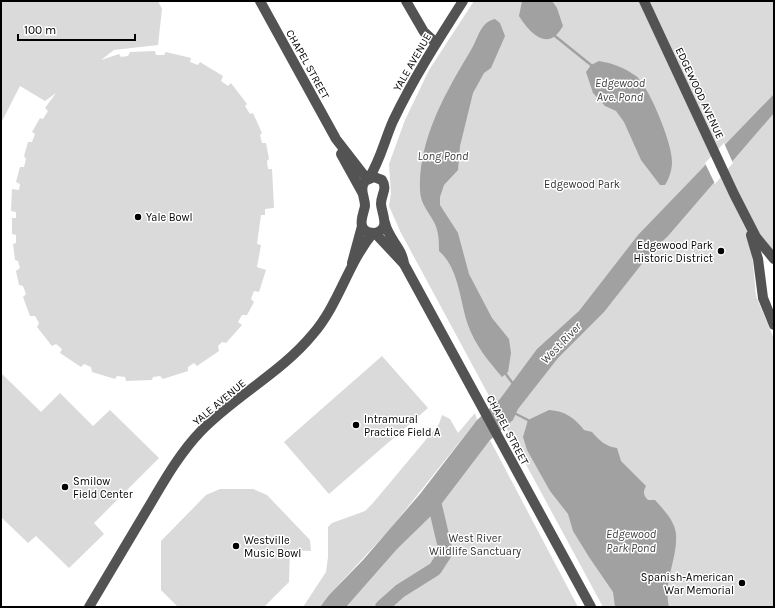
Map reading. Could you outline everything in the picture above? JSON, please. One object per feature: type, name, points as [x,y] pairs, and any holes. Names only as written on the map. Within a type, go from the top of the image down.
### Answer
[{"type":"street","name":"CHAPEL STREET","points":[[260,1],[336,139],[368,179]]},
{"type":"street","points":[[406,1],[424,32],[436,43]]},
{"type":"street","name":"YALE AVENUE","points":[[351,269],[353,252],[362,226],[365,203],[362,192],[363,183],[368,179],[374,169],[386,138],[403,102],[436,43],[463,1]]},
{"type":"street","name":"EDGEWOOD AVENUE","points":[[644,1],[734,194],[756,237],[774,259]]},
{"type":"street","name":"YALE AVENUE","points":[[89,607],[159,488],[180,457],[202,431],[221,413],[271,376],[302,347],[324,321],[351,269],[374,233],[382,230],[385,223],[381,202],[385,189],[381,174],[386,138]]},
{"type":"street","name":"CHAPEL STREET","points":[[336,139],[343,160],[362,192]]},
{"type":"street","points":[[368,179],[374,177],[382,180]]},
{"type":"street","name":"EDGEWOOD AVENUE","points":[[734,194],[755,247],[763,298],[774,325]]},
{"type":"street","name":"CHAPEL STREET","points":[[385,223],[387,231],[403,253],[404,264]]},
{"type":"street","name":"CHAPEL STREET","points":[[362,226],[365,230],[374,233],[404,264],[591,607]]},
{"type":"green space","name":"Yale Bowl","points":[[1,1],[158,1],[162,9],[158,45],[114,50],[101,60],[119,54],[121,57],[128,56],[130,52],[155,51],[156,55],[164,55],[166,52],[191,58],[190,62],[198,65],[200,62],[223,76],[221,81],[228,86],[231,83],[247,104],[245,106],[250,114],[253,113],[262,133],[260,135],[262,143],[266,143],[269,159],[267,161],[268,169],[272,169],[274,208],[265,209],[265,215],[261,215],[257,244],[261,245],[257,267],[266,270],[259,292],[254,291],[251,299],[254,302],[247,315],[242,315],[238,322],[242,325],[226,343],[222,342],[218,346],[219,351],[197,366],[194,363],[188,367],[188,371],[163,379],[160,376],[153,377],[152,380],[126,381],[125,377],[117,376],[115,379],[92,372],[91,367],[84,364],[81,367],[60,353],[62,349],[56,344],[52,346],[37,327],[39,323],[35,316],[30,316],[23,297],[26,294],[23,286],[19,285],[16,271],[20,268],[18,261],[15,260],[13,244],[16,243],[16,235],[12,234],[12,218],[16,218],[16,212],[11,211],[12,189],[19,190],[20,184],[16,182],[20,167],[24,167],[26,159],[24,156],[28,142],[32,142],[35,134],[32,132],[40,118],[43,119],[48,111],[45,108],[56,93],[45,101],[20,86],[1,123]]},
{"type":"green space","name":"Edgewood Park","points":[[474,1],[774,1],[774,252],[768,246],[752,253],[756,296],[774,339],[774,607],[603,607],[400,231],[389,206],[391,193],[389,164],[405,120],[429,70]]},
{"type":"green space","name":"Intramural Practice Field A","points":[[382,356],[428,408],[329,494],[284,442]]},
{"type":"green space","name":"Smilow Field Center","points":[[1,373],[41,412],[60,393],[93,426],[110,410],[159,458],[94,523],[104,534],[69,568],[36,536],[28,543],[1,517]]},
{"type":"green space","points":[[475,413],[477,420],[391,528],[329,595],[320,607],[303,607],[326,572],[328,557],[328,527],[332,523],[365,511],[439,424],[442,415],[450,419],[458,433]]},
{"type":"green space","name":"West River Wildlife Sanctuary","points":[[490,440],[578,607],[340,607]]},
{"type":"green space","name":"Westville Music Bowl","points":[[220,489],[253,489],[267,495],[310,540],[311,551],[290,550],[289,582],[264,607],[178,607],[161,590],[161,541],[206,495]]},
{"type":"water","points":[[522,1],[552,1],[557,8],[563,26],[555,36],[550,39],[544,39],[534,34],[530,30],[519,16]]},
{"type":"water","name":"Long Pond","points":[[495,19],[500,23],[505,36],[491,68],[484,73],[473,93],[460,146],[458,170],[444,185],[440,197],[440,205],[458,233],[469,274],[492,318],[509,339],[511,353],[508,372],[502,377],[474,339],[465,316],[455,276],[446,258],[439,251],[436,227],[424,204],[420,191],[424,153],[435,117],[452,82],[483,27]]},
{"type":"water","name":"Edgewood Ave. Pond","points":[[599,61],[618,66],[632,73],[647,91],[659,116],[669,143],[672,162],[669,177],[665,185],[660,185],[641,160],[624,122],[616,111],[605,106],[593,93],[586,72],[591,65]]},
{"type":"water","name":"West River","points":[[774,94],[774,113],[668,236],[652,251],[604,312],[558,358],[518,409],[513,420],[490,440],[436,511],[397,549],[346,607],[320,607],[329,595],[363,560],[420,494],[477,420],[500,399],[537,349],[579,311],[638,235]]},
{"type":"water","name":"Edgewood Park Pond","points":[[549,410],[560,412],[569,416],[584,430],[592,432],[606,445],[617,448],[621,461],[646,486],[644,495],[646,498],[648,500],[655,500],[671,520],[675,529],[676,543],[668,588],[669,607],[615,607],[613,592],[573,531],[568,514],[550,491],[527,450],[523,437],[528,420]]},
{"type":"pier","points":[[724,143],[733,163],[715,184],[705,163]]},
{"type":"waterway","points":[[555,36],[591,65]]},
{"type":"waterway","points":[[505,373],[514,385]]},
{"type":"waterway","points":[[514,413],[528,420]]},
{"type":"waterway","points":[[382,607],[400,591],[435,569],[446,552],[433,497]]},
{"type":"place","name":"Yale Bowl","points":[[138,217]]},
{"type":"place","name":"Edgewood Park Historic District","points":[[721,251]]},
{"type":"place","name":"Intramural Practice Field A","points":[[356,425]]},
{"type":"place","name":"Smilow Field Center","points":[[65,487]]},
{"type":"place","name":"Westville Music Bowl","points":[[236,546]]},
{"type":"place","name":"Spanish-American War Memorial","points":[[742,583]]}]
